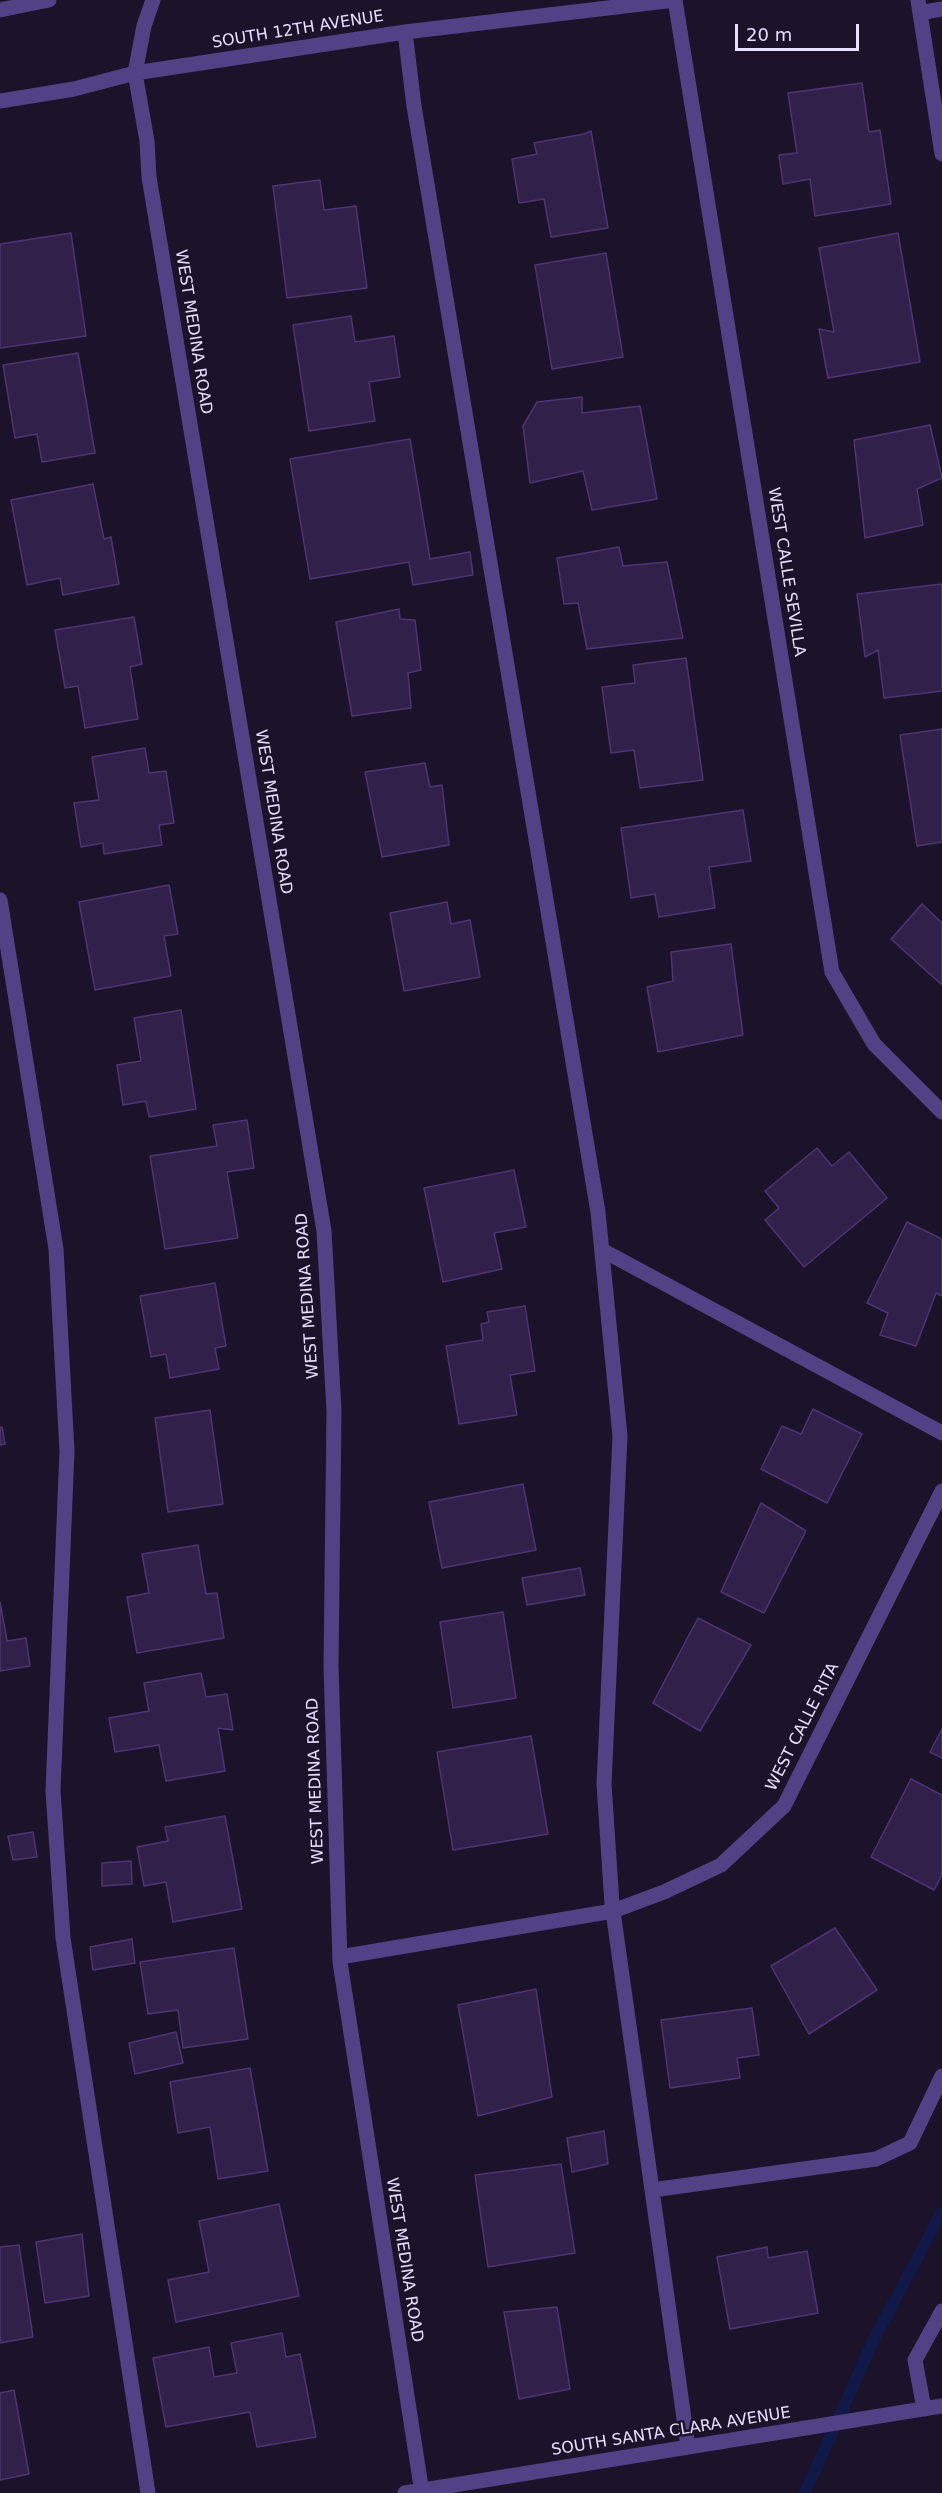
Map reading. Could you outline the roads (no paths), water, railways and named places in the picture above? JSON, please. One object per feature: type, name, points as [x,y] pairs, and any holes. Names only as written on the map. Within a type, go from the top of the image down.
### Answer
[{"type":"street","points":[[0,10],[49,0]]},
{"type":"street","name":"WEST MEDINA ROAD","points":[[153,0],[144,26],[135,73],[147,141],[149,177],[324,1231],[334,1411],[331,1666],[340,1957],[422,2492]]},
{"type":"street","name":"SOUTH 12TH AVENUE","points":[[0,101],[74,89],[135,73],[405,32],[675,0]]},
{"type":"street","name":"WEST CALLE SEVILLA","points":[[675,0],[832,972],[874,1044],[942,1112]]},
{"type":"street","points":[[942,9],[919,7],[942,154]]},
{"type":"street","points":[[405,32],[414,106],[598,1212],[620,1436],[604,1784],[613,1911],[688,2447]]},
{"type":"street","points":[[0,900],[57,1261],[68,1451],[53,1791],[63,1938],[148,2493]]},
{"type":"street","points":[[602,1250],[942,1433]]},
{"type":"street","name":"WEST CALLE RITA","points":[[340,1957],[613,1911],[664,1892],[721,1865],[784,1806],[942,1491]]},
{"type":"street","points":[[652,2190],[876,2159],[910,2143],[942,2076]]},
{"type":"street","points":[[924,2409],[915,2360],[942,2311]]},
{"type":"street","name":"SOUTH SANTA CLARA AVENUE","points":[[405,2493],[942,2406]]},
{"type":"waterway","points":[[805,2493],[875,2337],[942,2212]]}]
